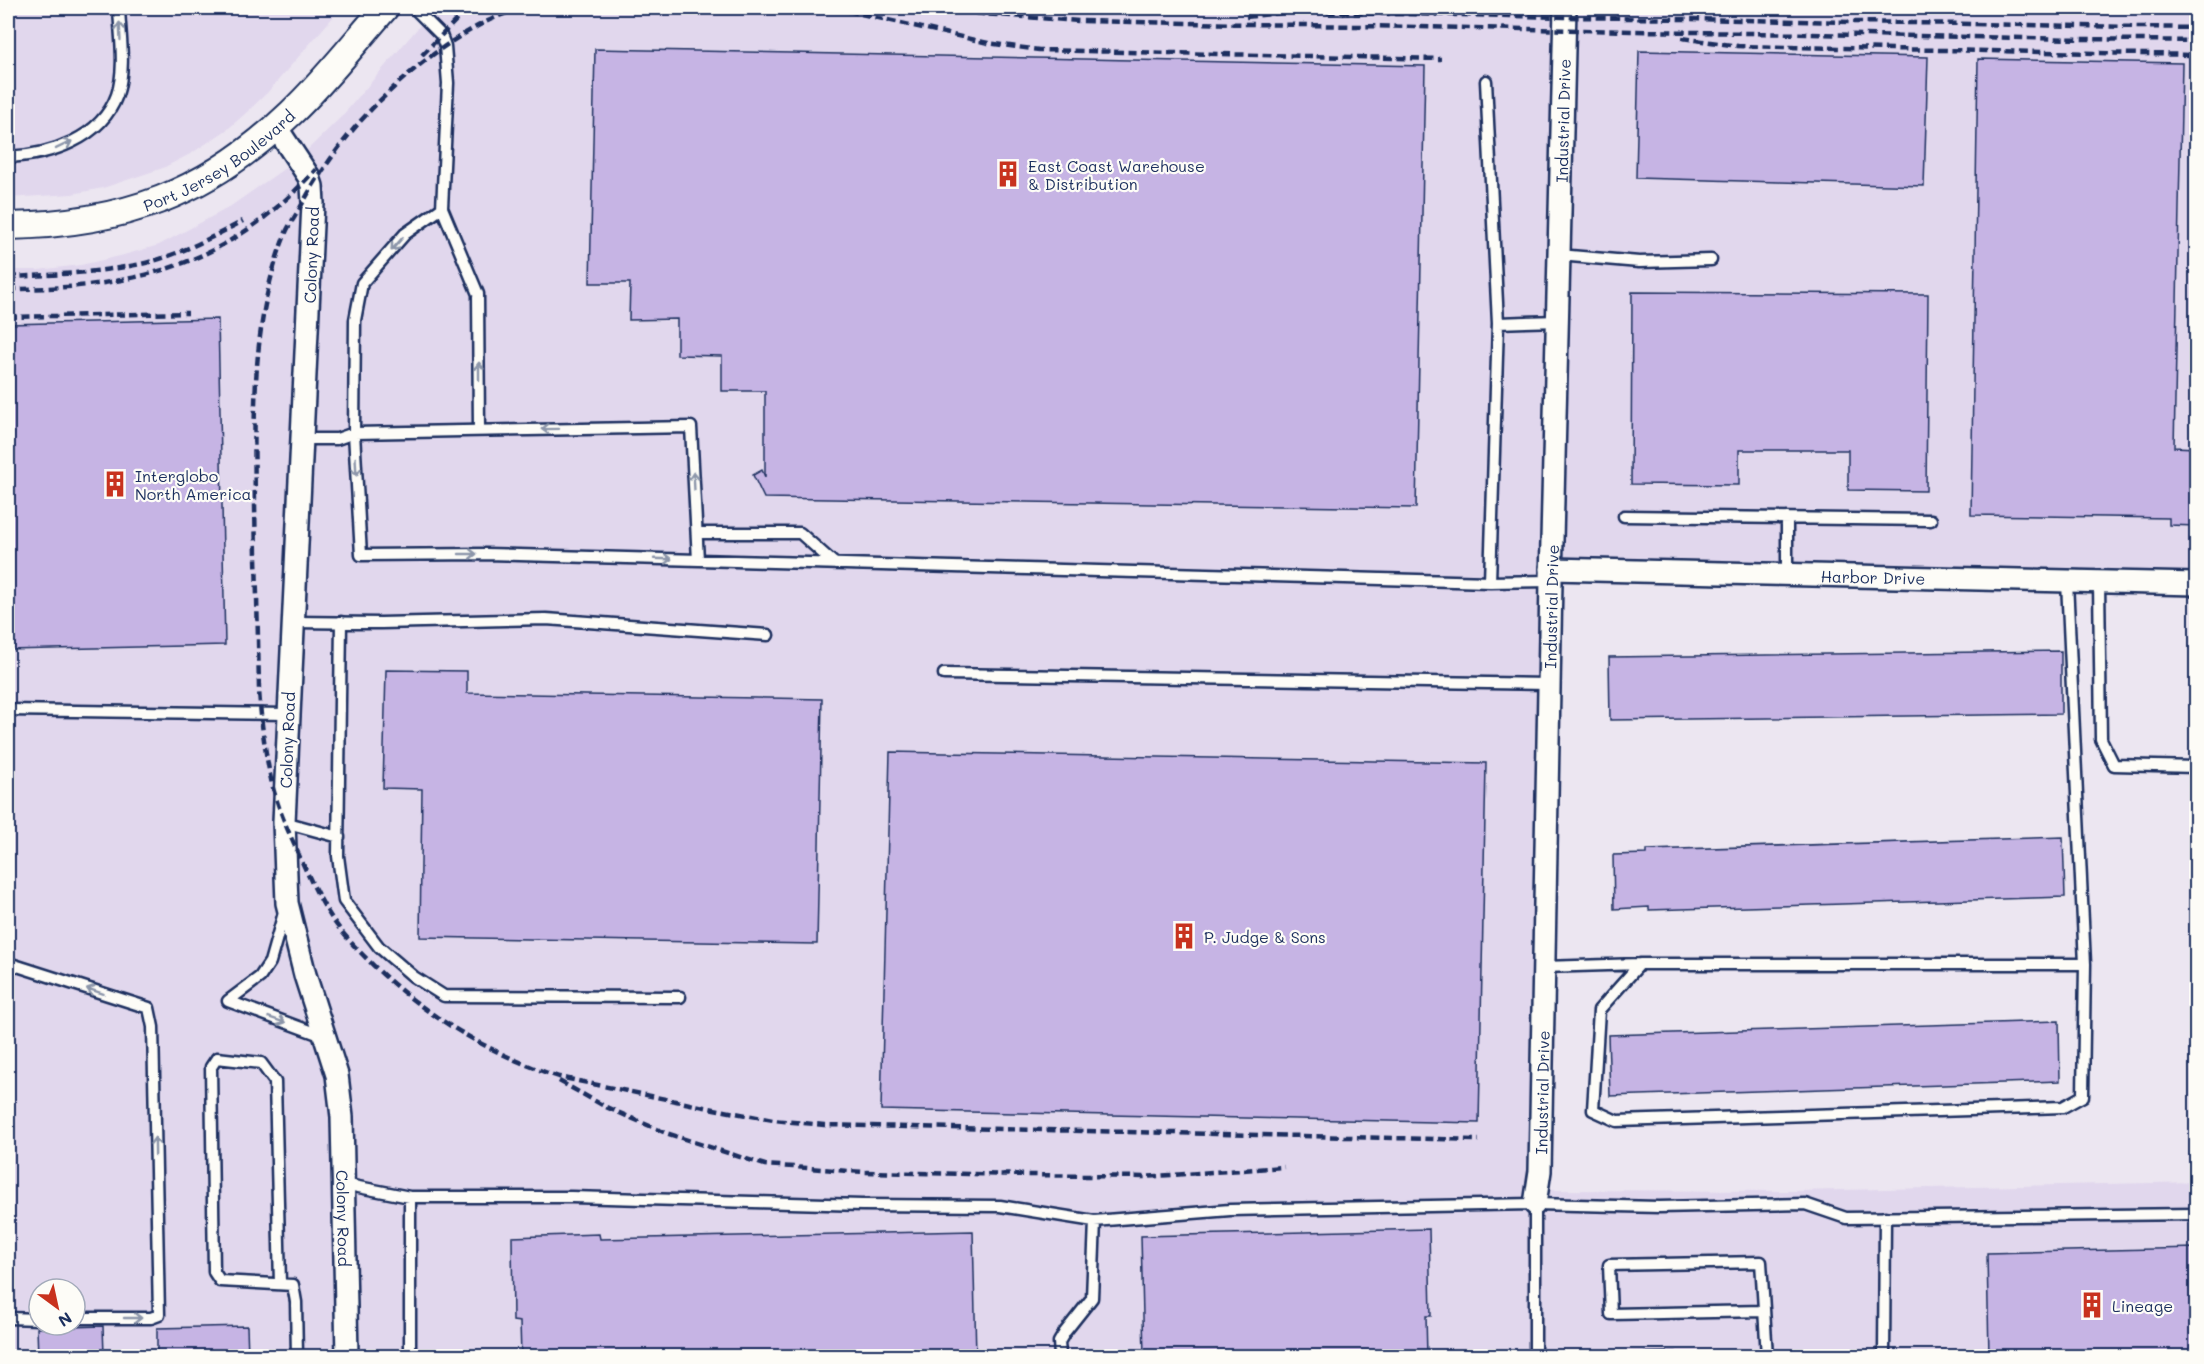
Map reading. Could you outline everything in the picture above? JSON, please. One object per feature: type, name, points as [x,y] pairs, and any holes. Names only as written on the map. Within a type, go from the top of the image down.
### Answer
[{"type":"street","name":"Port Jersey Boulevard","points":[[8,226],[76,222],[124,212],[174,194],[225,166],[276,127],[306,98],[385,8]]},
{"type":"street","name":"Industrial Drive","points":[[1535,1204],[1540,1172],[1551,575],[1565,8]]},
{"type":"street","name":"Colony Road","points":[[276,127],[303,166],[312,186],[313,203],[284,822],[287,903],[305,975],[337,1075],[342,1117],[347,1356]]},
{"type":"street","name":"Harbor Drive","points":[[1551,575],[1787,575],[2196,584]]},
{"type":"lane","points":[[8,157],[41,154],[58,149],[82,136],[104,116],[118,93],[120,82],[122,54],[119,8]]},
{"type":"lane","points":[[414,8],[441,35],[445,46],[448,83],[442,207],[478,294],[479,430]]},
{"type":"lane","points":[[1486,81],[1498,323],[1490,582]]},
{"type":"lane","points":[[442,207],[405,234],[362,283],[355,320],[354,433],[361,555],[486,554],[1490,582],[1551,575]]},
{"type":"lane","points":[[1559,255],[1639,262],[1711,260]]},
{"type":"lane","points":[[1498,323],[1558,321]]},
{"type":"lane","points":[[302,439],[337,439],[354,433],[691,427],[698,560]]},
{"type":"lane","points":[[1624,516],[1931,520]]},
{"type":"lane","points":[[1787,575],[1788,518]]},
{"type":"lane","points":[[697,533],[800,533],[835,564]]},
{"type":"lane","points":[[1640,964],[1599,1010],[1593,1110],[1617,1121],[2063,1107],[2083,1096],[2085,964],[2067,582]]},
{"type":"lane","points":[[2099,582],[2102,740],[2114,765],[2196,766]]},
{"type":"lane","points":[[293,622],[381,623],[546,619],[768,635]]},
{"type":"lane","points":[[341,622],[338,856],[345,901],[379,947],[414,976],[444,996],[680,997]]},
{"type":"lane","points":[[944,674],[1549,684]]},
{"type":"lane","points":[[8,710],[289,714]]},
{"type":"lane","points":[[284,822],[339,837]]},
{"type":"lane","points":[[287,903],[270,963],[260,977],[228,1001],[326,1037]]},
{"type":"lane","points":[[8,963],[149,1008],[153,1027],[159,1315],[152,1318],[87,1318]]},
{"type":"lane","points":[[1544,967],[1640,964],[2085,964]]},
{"type":"lane","points":[[280,1284],[274,1082],[261,1063],[217,1058],[212,1067],[214,1272],[220,1281],[293,1285],[296,1302],[297,1356]]},
{"type":"lane","points":[[343,1184],[410,1197],[571,1197],[862,1205],[1000,1206],[1095,1221],[1230,1210],[1535,1204],[1659,1207],[1806,1204],[1846,1218],[2196,1214]]},
{"type":"lane","points":[[410,1197],[410,1350],[412,1356]]},
{"type":"lane","points":[[1535,1204],[1535,1356]]},
{"type":"lane","points":[[1884,1356],[1885,1217]]},
{"type":"lane","points":[[1060,1356],[1059,1342],[1092,1299],[1095,1221]]},
{"type":"lane","points":[[1764,1311],[1611,1314],[1609,1265],[1761,1262],[1767,1356]]},
{"type":"lane","points":[[8,1318],[27,1319]]},
{"type":"shaded area","points":[[8,8],[341,8],[267,93],[228,129],[192,153],[163,168],[103,188],[72,194],[8,198]]},
{"type":"shaded area","points":[[435,8],[2196,8],[2196,585],[1552,578],[1540,1190],[1796,1191],[2196,1182],[2196,1356],[8,1356],[8,270],[38,270],[81,265],[159,245],[228,208],[298,159],[342,116]]},
{"type":"building","name":"East Coast Warehouse & Distribution","points":[[595,49],[1425,66],[1416,508],[764,498],[753,475],[762,470],[765,477],[765,391],[722,391],[722,356],[677,355],[677,319],[629,320],[630,283],[590,283]]},
{"type":"building","points":[[1639,51],[1928,57],[1924,186],[1636,178]]},
{"type":"building","points":[[1978,59],[2182,63],[2174,447],[2196,448],[2196,526],[2169,525],[2169,518],[1971,515]]},
{"type":"building","points":[[1632,292],[1928,294],[1926,491],[1848,490],[1848,450],[1739,450],[1739,485],[1631,484]]},
{"type":"building","name":"Interglobo North America","points":[[218,319],[225,645],[8,650],[8,324]]},
{"type":"building","points":[[2061,651],[2061,714],[1610,720],[1609,657]]},
{"type":"building","points":[[386,670],[467,671],[467,693],[822,699],[817,944],[420,937],[422,789],[383,788]]},
{"type":"building","name":"P. Judge & Sons","points":[[890,752],[1486,763],[1479,1123],[881,1110]]},
{"type":"building","points":[[2063,837],[2065,897],[1649,910],[1649,907],[1614,909],[1613,855],[1647,854],[1647,850]]},
{"type":"building","points":[[2059,1021],[2060,1081],[1610,1096],[1608,1035]]},
{"type":"building","points":[[1429,1229],[1431,1316],[1426,1316],[1427,1356],[1144,1356],[1141,1236]]},
{"type":"building","points":[[973,1231],[976,1356],[521,1356],[520,1322],[513,1321],[512,1237],[599,1234],[600,1239]]},
{"type":"building","name":"Lineage","points":[[2196,1248],[2196,1356],[1989,1356],[1987,1253]]},
{"type":"building","points":[[87,1326],[103,1326],[104,1355],[157,1354],[157,1328],[247,1326],[248,1356],[38,1356],[37,1337],[87,1337]]},
{"type":"building","points":[[38,1352],[38,1356],[8,1356],[8,1353]]},
{"type":"building","points":[[1676,1352],[1677,1356],[1600,1356],[1600,1353]]},
{"type":"railway","points":[[422,55],[468,8]]},
{"type":"railway","points":[[520,8],[466,32],[433,55],[375,105],[351,132],[309,192],[288,228],[274,268],[266,301],[260,334],[254,436],[259,690],[262,726],[267,761],[277,802],[317,894],[343,933],[388,979],[432,1014],[506,1056],[559,1077],[773,1120],[824,1125],[1479,1140]]},
{"type":"railway","points":[[835,8],[988,43],[1039,50],[1441,59]]},
{"type":"railway","points":[[935,8],[1080,21],[2196,41]]},
{"type":"railway","points":[[1010,8],[1040,8]]},
{"type":"railway","points":[[1246,17],[1287,12],[2196,28]]},
{"type":"railway","points":[[1682,38],[1738,46],[2196,55]]},
{"type":"railway","points":[[8,289],[97,284],[138,277],[177,265],[214,250],[249,229],[283,202],[316,169]]},
{"type":"railway","points":[[8,277],[91,272],[154,261],[206,240],[243,221]]},
{"type":"railway","points":[[8,317],[188,313]]},
{"type":"railway","points":[[559,1081],[606,1107],[666,1133],[765,1165],[863,1172],[1143,1177],[1284,1167]]},
{"type":"place","name":"East Coast Warehouse & Distribution","points":[[1008,174]]},
{"type":"place","name":"Interglobo North America","points":[[115,484]]},
{"type":"place","name":"P. Judge & Sons","points":[[1184,936]]},
{"type":"place","name":"Lineage","points":[[2092,1305]]}]
